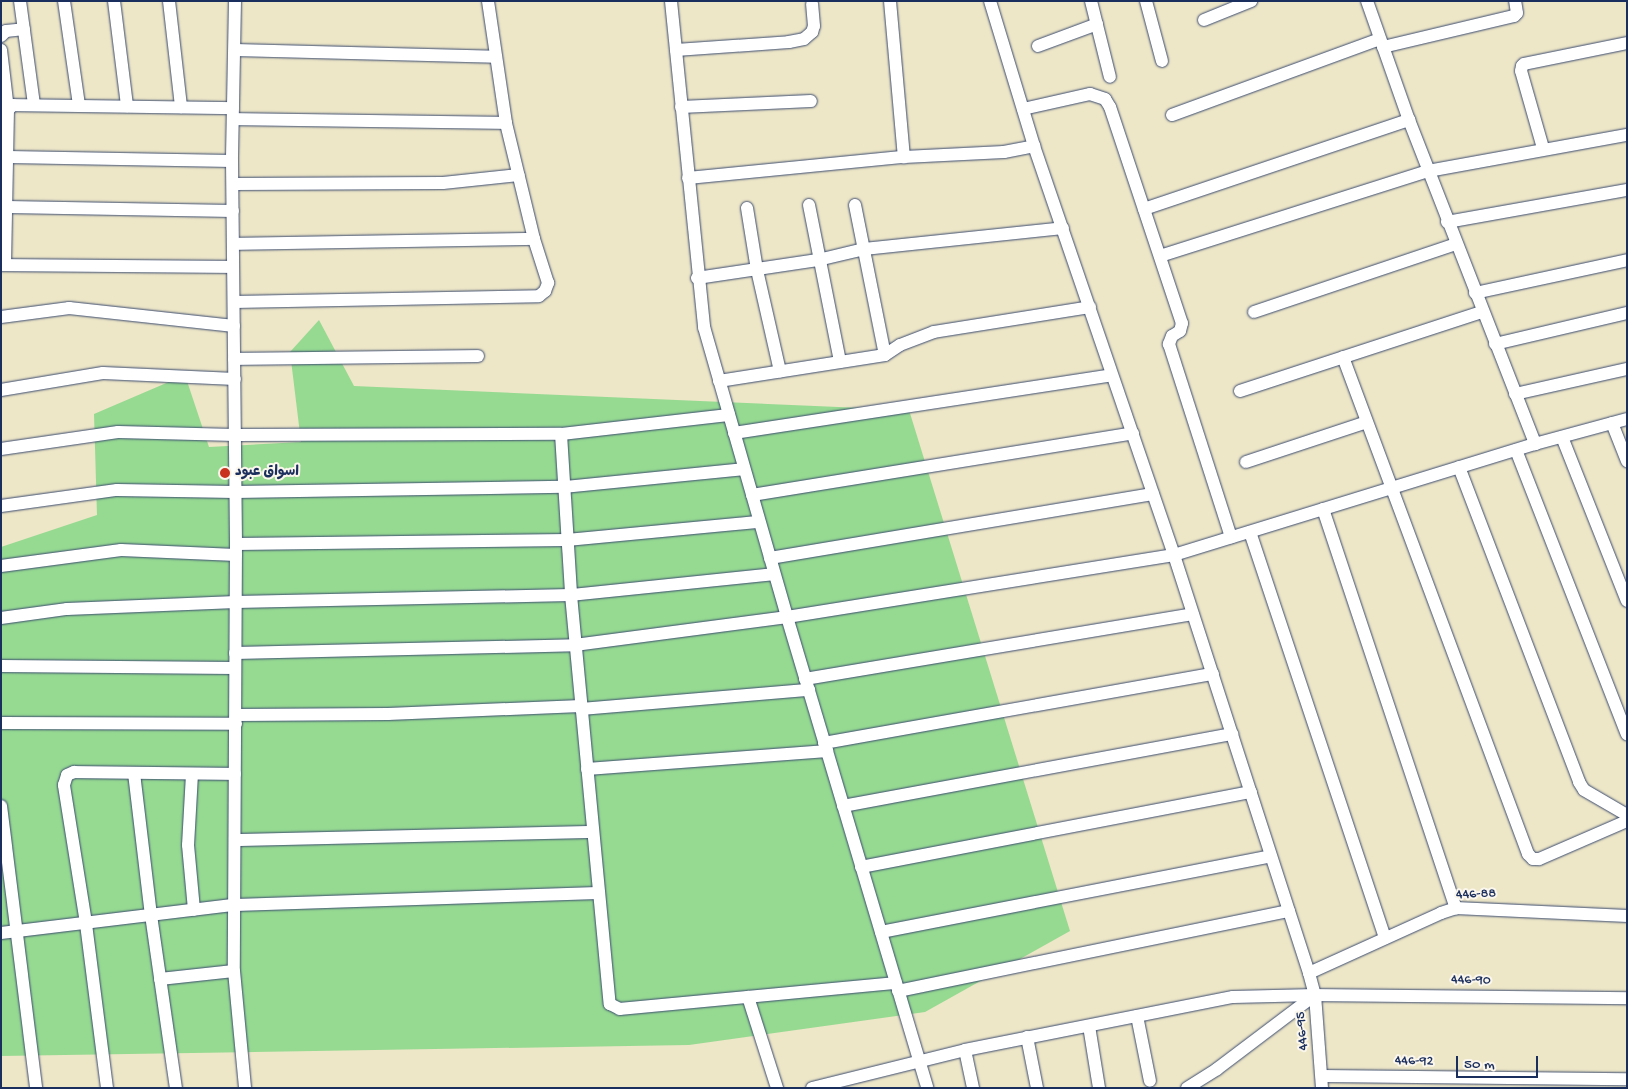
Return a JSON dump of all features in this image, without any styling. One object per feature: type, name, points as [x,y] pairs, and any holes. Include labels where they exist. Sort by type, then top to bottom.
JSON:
[{"type":"street","points":[[20,1],[34,104]]},
{"type":"street","points":[[64,1],[79,105]]},
{"type":"street","points":[[114,1],[128,106]]},
{"type":"street","points":[[169,1],[181,107]]},
{"type":"street","points":[[235,1],[232,161],[236,492],[234,971],[245,1088]]},
{"type":"street","points":[[234,302],[538,296],[545,292],[548,283],[534,239],[506,123],[488,1]]},
{"type":"street","points":[[671,1],[697,278],[704,327],[786,617],[927,1088]]},
{"type":"street","points":[[890,1],[904,157]]},
{"type":"street","name":"446-95","points":[[990,1],[1034,146],[1154,494],[1309,973],[1315,995],[1322,1082]]},
{"type":"street","points":[[1091,1],[1110,77]]},
{"type":"street","points":[[1146,1],[1162,61]]},
{"type":"street","points":[[1204,20],[1252,1]]},
{"type":"street","points":[[1367,1],[1447,222],[1535,444]]},
{"type":"street","points":[[1172,115],[1381,43],[1514,16],[1517,13],[1515,1]]},
{"type":"street","points":[[676,50],[789,42],[804,39],[812,32],[814,26],[812,4]]},
{"type":"street","points":[[1038,46],[1097,24]]},
{"type":"street","points":[[1,36],[6,32],[24,29]]},
{"type":"street","points":[[1544,148],[1521,71],[1522,66],[1524,64],[1627,43]]},
{"type":"street","points":[[1,50],[8,110],[7,207],[3,265],[234,268]]},
{"type":"street","points":[[235,50],[495,57]]},
{"type":"street","points":[[1022,109],[1090,94],[1105,99],[1110,107],[1182,323],[1180,331],[1172,336],[1169,344],[1231,538]]},
{"type":"street","points":[[681,107],[811,101]]},
{"type":"street","points":[[8,110],[18,104],[181,107],[233,113],[506,123]]},
{"type":"street","points":[[1144,209],[1409,120]]},
{"type":"street","points":[[1160,256],[1428,170],[1544,148],[1627,135]]},
{"type":"street","points":[[688,178],[904,157],[1004,152],[1034,146]]},
{"type":"street","points":[[8,157],[232,161]]},
{"type":"street","points":[[233,184],[443,183],[519,175]]},
{"type":"street","points":[[1447,222],[1627,190]]},
{"type":"street","points":[[809,205],[818,260],[840,362]]},
{"type":"street","points":[[855,205],[885,355]]},
{"type":"street","points":[[7,207],[233,211]]},
{"type":"street","points":[[747,208],[757,270],[780,371]]},
{"type":"street","points":[[697,278],[818,260],[864,249],[1063,228]]},
{"type":"street","points":[[233,244],[534,239]]},
{"type":"street","points":[[1254,312],[1456,244]]},
{"type":"street","points":[[1475,294],[1627,260]]},
{"type":"street","points":[[719,381],[885,355],[900,345],[934,332],[1090,307]]},
{"type":"street","points":[[1,317],[69,308],[234,326]]},
{"type":"street","points":[[1240,391],[1482,312]]},
{"type":"street","points":[[1495,344],[1627,313]]},
{"type":"street","points":[[234,358],[478,356]]},
{"type":"street","points":[[1343,357],[1528,854],[1532,859],[1539,859],[1627,821]]},
{"type":"street","points":[[1515,394],[1627,369]]},
{"type":"street","points":[[1,390],[103,373],[234,378]]},
{"type":"street","points":[[734,433],[1112,375]]},
{"type":"street","points":[[1,449],[118,432],[235,435],[561,434],[729,415]]},
{"type":"street","points":[[236,653],[575,645],[786,617],[1174,555],[1535,444],[1627,419]]},
{"type":"street","points":[[1246,462],[1367,422]]},
{"type":"street","points":[[1612,423],[1627,461]]},
{"type":"street","points":[[752,495],[1132,433]]},
{"type":"street","points":[[561,434],[575,645],[608,997],[610,1004],[614,1008],[897,987],[1289,911]]},
{"type":"street","points":[[1562,436],[1627,601]]},
{"type":"street","points":[[1516,450],[1627,734]]},
{"type":"street","points":[[1459,467],[1579,782],[1584,790],[1627,815]]},
{"type":"street","points":[[1,506],[117,490],[236,492],[564,487],[744,469]]},
{"type":"street","points":[[770,558],[1154,494]]},
{"type":"street","points":[[1323,509],[1456,908]]},
{"type":"street","points":[[1,566],[115,551],[567,540],[759,522]]},
{"type":"street","points":[[1250,532],[1385,938]]},
{"type":"street","points":[[1,618],[67,609],[236,602],[571,595],[774,574]]},
{"type":"street","points":[[1,722],[236,720],[581,707],[807,685],[1193,614]]},
{"type":"street","points":[[1,666],[235,668]]},
{"type":"street","points":[[587,769],[826,747],[1212,674]]},
{"type":"street","points":[[843,806],[1232,734]]},
{"type":"street","points":[[107,1088],[86,923],[64,785],[67,775],[74,772],[235,774]]},
{"type":"street","points":[[134,773],[151,915],[176,1088]]},
{"type":"street","points":[[192,774],[188,845],[194,910]]},
{"type":"street","points":[[861,867],[1251,792]]},
{"type":"street","points":[[1,806],[36,1088]]},
{"type":"street","points":[[235,840],[593,832]]},
{"type":"street","points":[[880,932],[1272,856]]},
{"type":"street","points":[[1,933],[234,905],[599,893]]},
{"type":"street","name":"446-88","points":[[1309,973],[1456,908],[1471,907],[1627,916]]},
{"type":"street","points":[[160,978],[234,971]]},
{"type":"street","points":[[1187,1088],[1217,1069],[1315,995]]},
{"type":"street","name":"446-90","points":[[812,1088],[965,1050],[1233,997],[1315,995],[1627,998]]},
{"type":"street","points":[[748,997],[777,1088]]},
{"type":"street","points":[[1137,1016],[1150,1081]]},
{"type":"street","points":[[1089,1026],[1099,1088]]},
{"type":"street","points":[[1027,1037],[1037,1088]]},
{"type":"street","points":[[965,1050],[973,1088]]},
{"type":"street","name":"446-92","points":[[1322,1082],[1627,1079]]},
{"type":"green space","points":[[319,320],[354,386],[909,410],[1070,931],[925,1012],[689,1045],[1,1056],[1,547],[97,515],[94,414],[185,375],[209,447],[301,442],[290,352]]},
{"type":"place","name":"اسواق عبود","points":[[225,473]]}]
